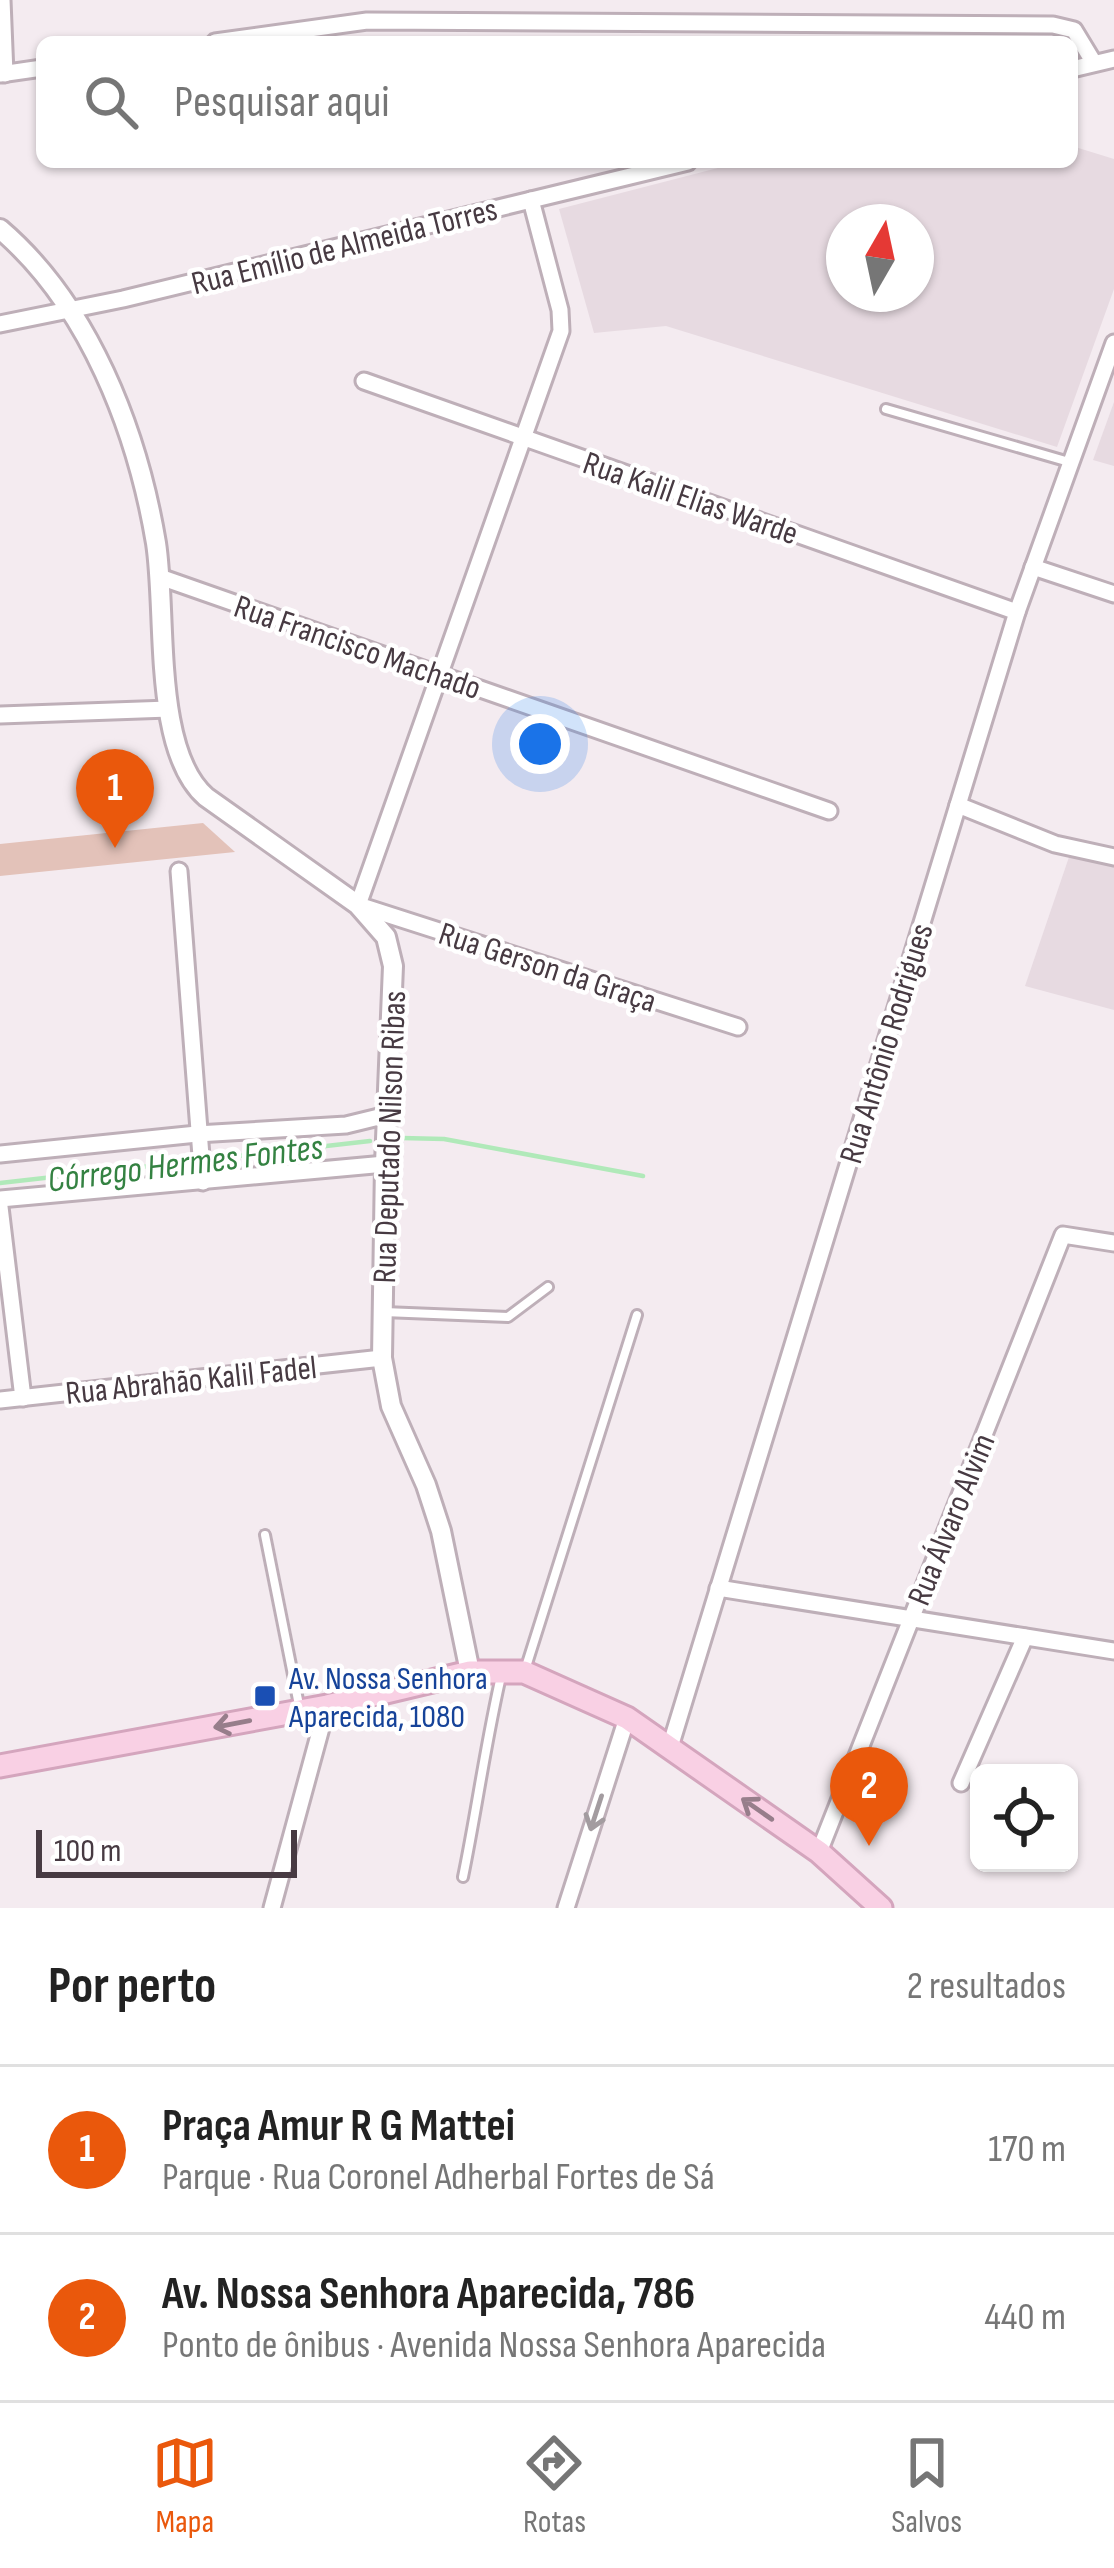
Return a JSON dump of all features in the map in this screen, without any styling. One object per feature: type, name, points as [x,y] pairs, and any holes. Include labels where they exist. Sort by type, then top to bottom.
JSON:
[{"type":"main road","points":[[0,1766],[327,1706],[470,1672],[513,1671],[627,1718],[819,1852],[881,1908]]},
{"type":"street","points":[[2,0],[3,74],[36,69]]},
{"type":"street","points":[[254,36],[396,20],[1053,25],[1074,29],[1094,63]]},
{"type":"street","points":[[1078,67],[1114,58]]},
{"type":"street","name":"Rua Emílio de Almeida Torres","points":[[0,324],[123,299],[663,168]]},
{"type":"street","points":[[358,905],[562,321],[531,200]]},
{"type":"street","name":"Rua Deputado Nilson Ribas","points":[[0,229],[35,262],[69,308],[136,458],[160,577],[175,747],[191,784],[358,905],[386,938],[393,965],[382,1358],[391,1406],[441,1531],[470,1672]]},
{"type":"street","name":"Rua Antônio Rodrigues","points":[[670,1747],[1017,612],[1114,343]]},
{"type":"street","name":"Rua Kalil Elias Warde","points":[[364,381],[1017,612]]},
{"type":"street","points":[[1033,567],[1114,594]]},
{"type":"street","name":"Rua Francisco Machado","points":[[160,577],[829,811]]},
{"type":"street","points":[[0,715],[170,709]]},
{"type":"street","points":[[958,805],[1055,844],[1114,857]]},
{"type":"street","points":[[179,871],[203,1182]]},
{"type":"street","name":"Rua Gerson da Graça","points":[[358,905],[738,1027]]},
{"type":"street","points":[[0,1154],[346,1124],[387,1115]]},
{"type":"street","points":[[22,1398],[0,1203],[385,1164]]},
{"type":"street","name":"Rua Álvaro Alvim","points":[[819,1852],[1063,1235],[1114,1243]]},
{"type":"street","name":"Rua Abrahão Kalil Fadel","points":[[0,1400],[382,1358]]},
{"type":"street","points":[[718,1588],[1114,1651]]},
{"type":"street","points":[[961,1783],[1025,1637]]},
{"type":"street","points":[[272,1908],[327,1706]]},
{"type":"street","points":[[566,1908],[627,1718]]},
{"type":"lane","points":[[886,410],[1071,463]]},
{"type":"lane","points":[[382,1312],[508,1317],[548,1287]]},
{"type":"lane","points":[[464,1877],[488,1729],[513,1671],[637,1315]]},
{"type":"lane","points":[[265,1535],[300,1711]]},
{"type":"shaded area","points":[[1078,148],[1114,159],[1114,289],[1057,447],[666,326],[594,333],[559,209],[718,168],[1078,168]]},
{"type":"shaded area","points":[[1114,402],[1114,466],[1093,460]]},
{"type":"shaded area","points":[[203,823],[235,852],[0,876],[0,844]]},
{"type":"shaded area","points":[[1069,857],[1114,865],[1114,1010],[1025,986]]},
{"type":"waterway","points":[[402,1138],[444,1139],[643,1176]]},
{"type":"waterway","name":"Córrego Hermes Fontes","points":[[0,1183],[370,1141]]},
{"type":"place","name":"Praça Amur R G Mattei","points":[[115,848]]},
{"type":"place","name":"Av. Nossa Senhora Aparecida, 1080","points":[[265,1696]]},
{"type":"place","name":"Av. Nossa Senhora Aparecida, 786","points":[[869,1846]]}]
